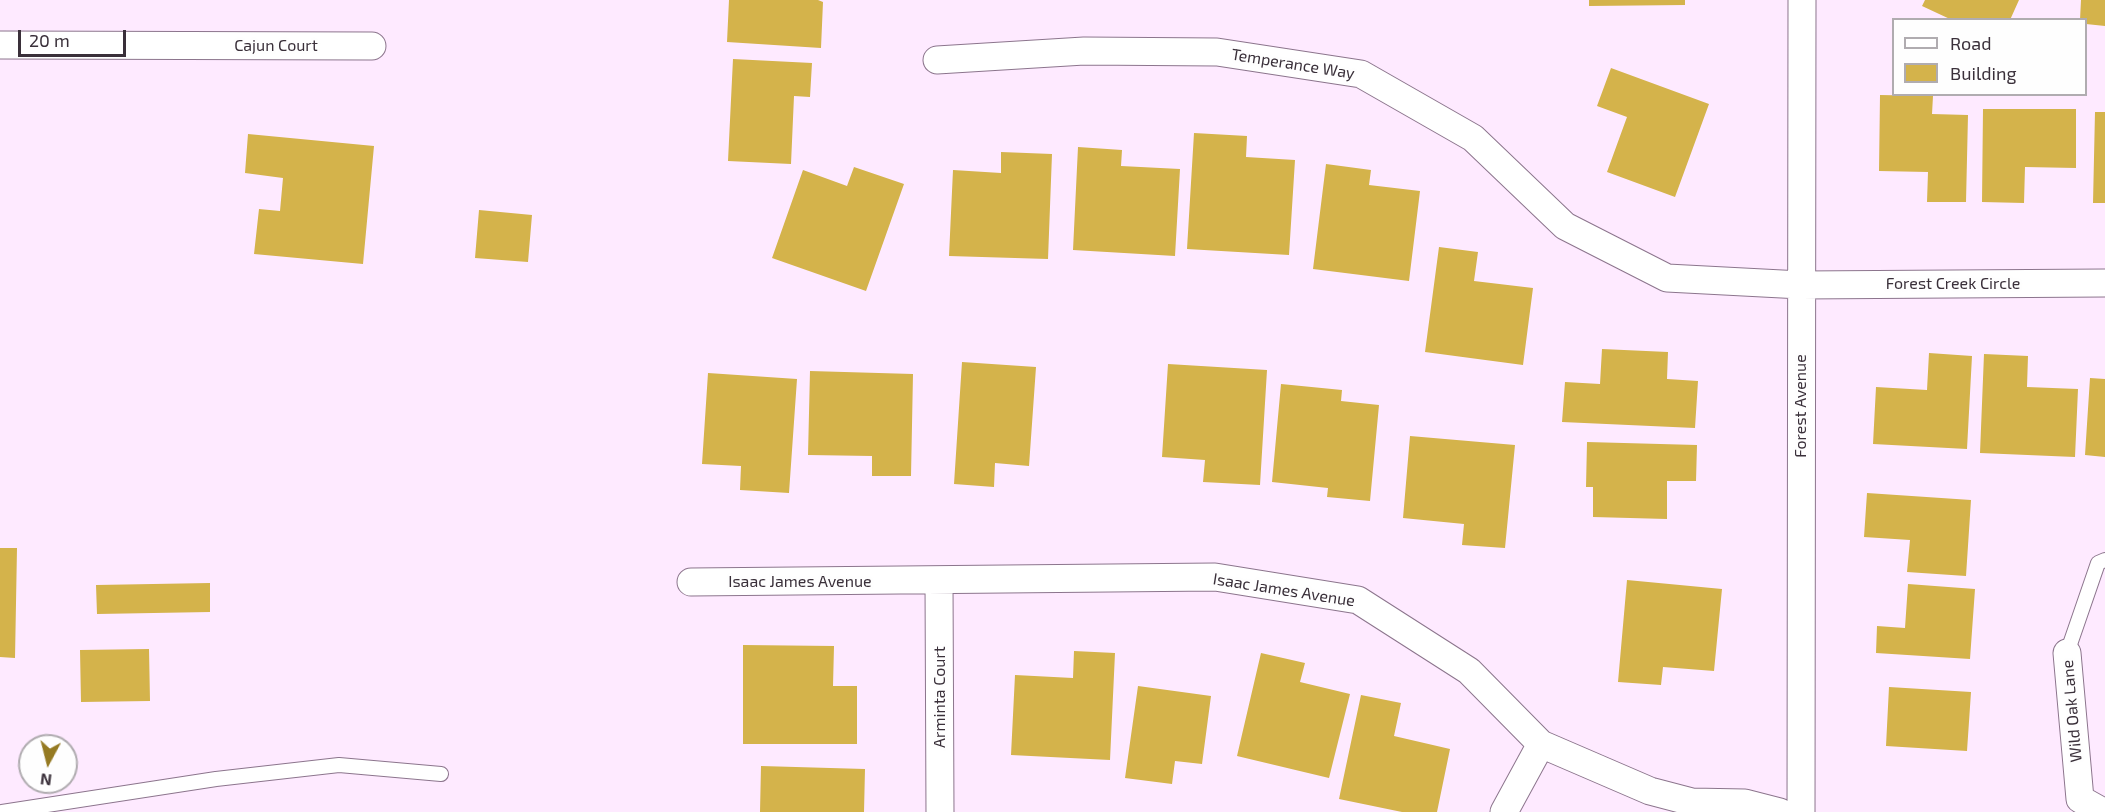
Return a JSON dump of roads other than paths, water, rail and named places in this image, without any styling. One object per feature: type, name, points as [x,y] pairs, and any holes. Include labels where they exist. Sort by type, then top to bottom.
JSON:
[{"type":"street","name":"Forest Avenue","points":[[1801,812],[1802,0]]},
{"type":"street","name":"Cajun Court","points":[[0,45],[372,46]]},
{"type":"street","name":"Temperance Way","points":[[937,60],[1084,51],[1217,52],[1361,74],[1473,138],[1565,226],[1667,278],[1800,285]]},
{"type":"street","name":"Forest Creek Circle","points":[[1800,285],[2105,283]]},
{"type":"street","name":"Isaac James Avenue","points":[[691,582],[1215,577],[1358,600],[1469,670],[1541,744],[1650,791],[1692,802],[1745,803],[1779,812]]},
{"type":"street","name":"Arminta Court","points":[[939,581],[940,812]]},
{"type":"street","name":"Wild Oak Lane","points":[[2067,653],[2081,808]]},
{"type":"street","points":[[1504,812],[1541,744]]},
{"type":"lane","name":"Wild Oak Lane","points":[[2067,653],[2098,563],[2105,560]]},
{"type":"lane","points":[[2,812],[216,779],[339,765],[441,774]]}]
